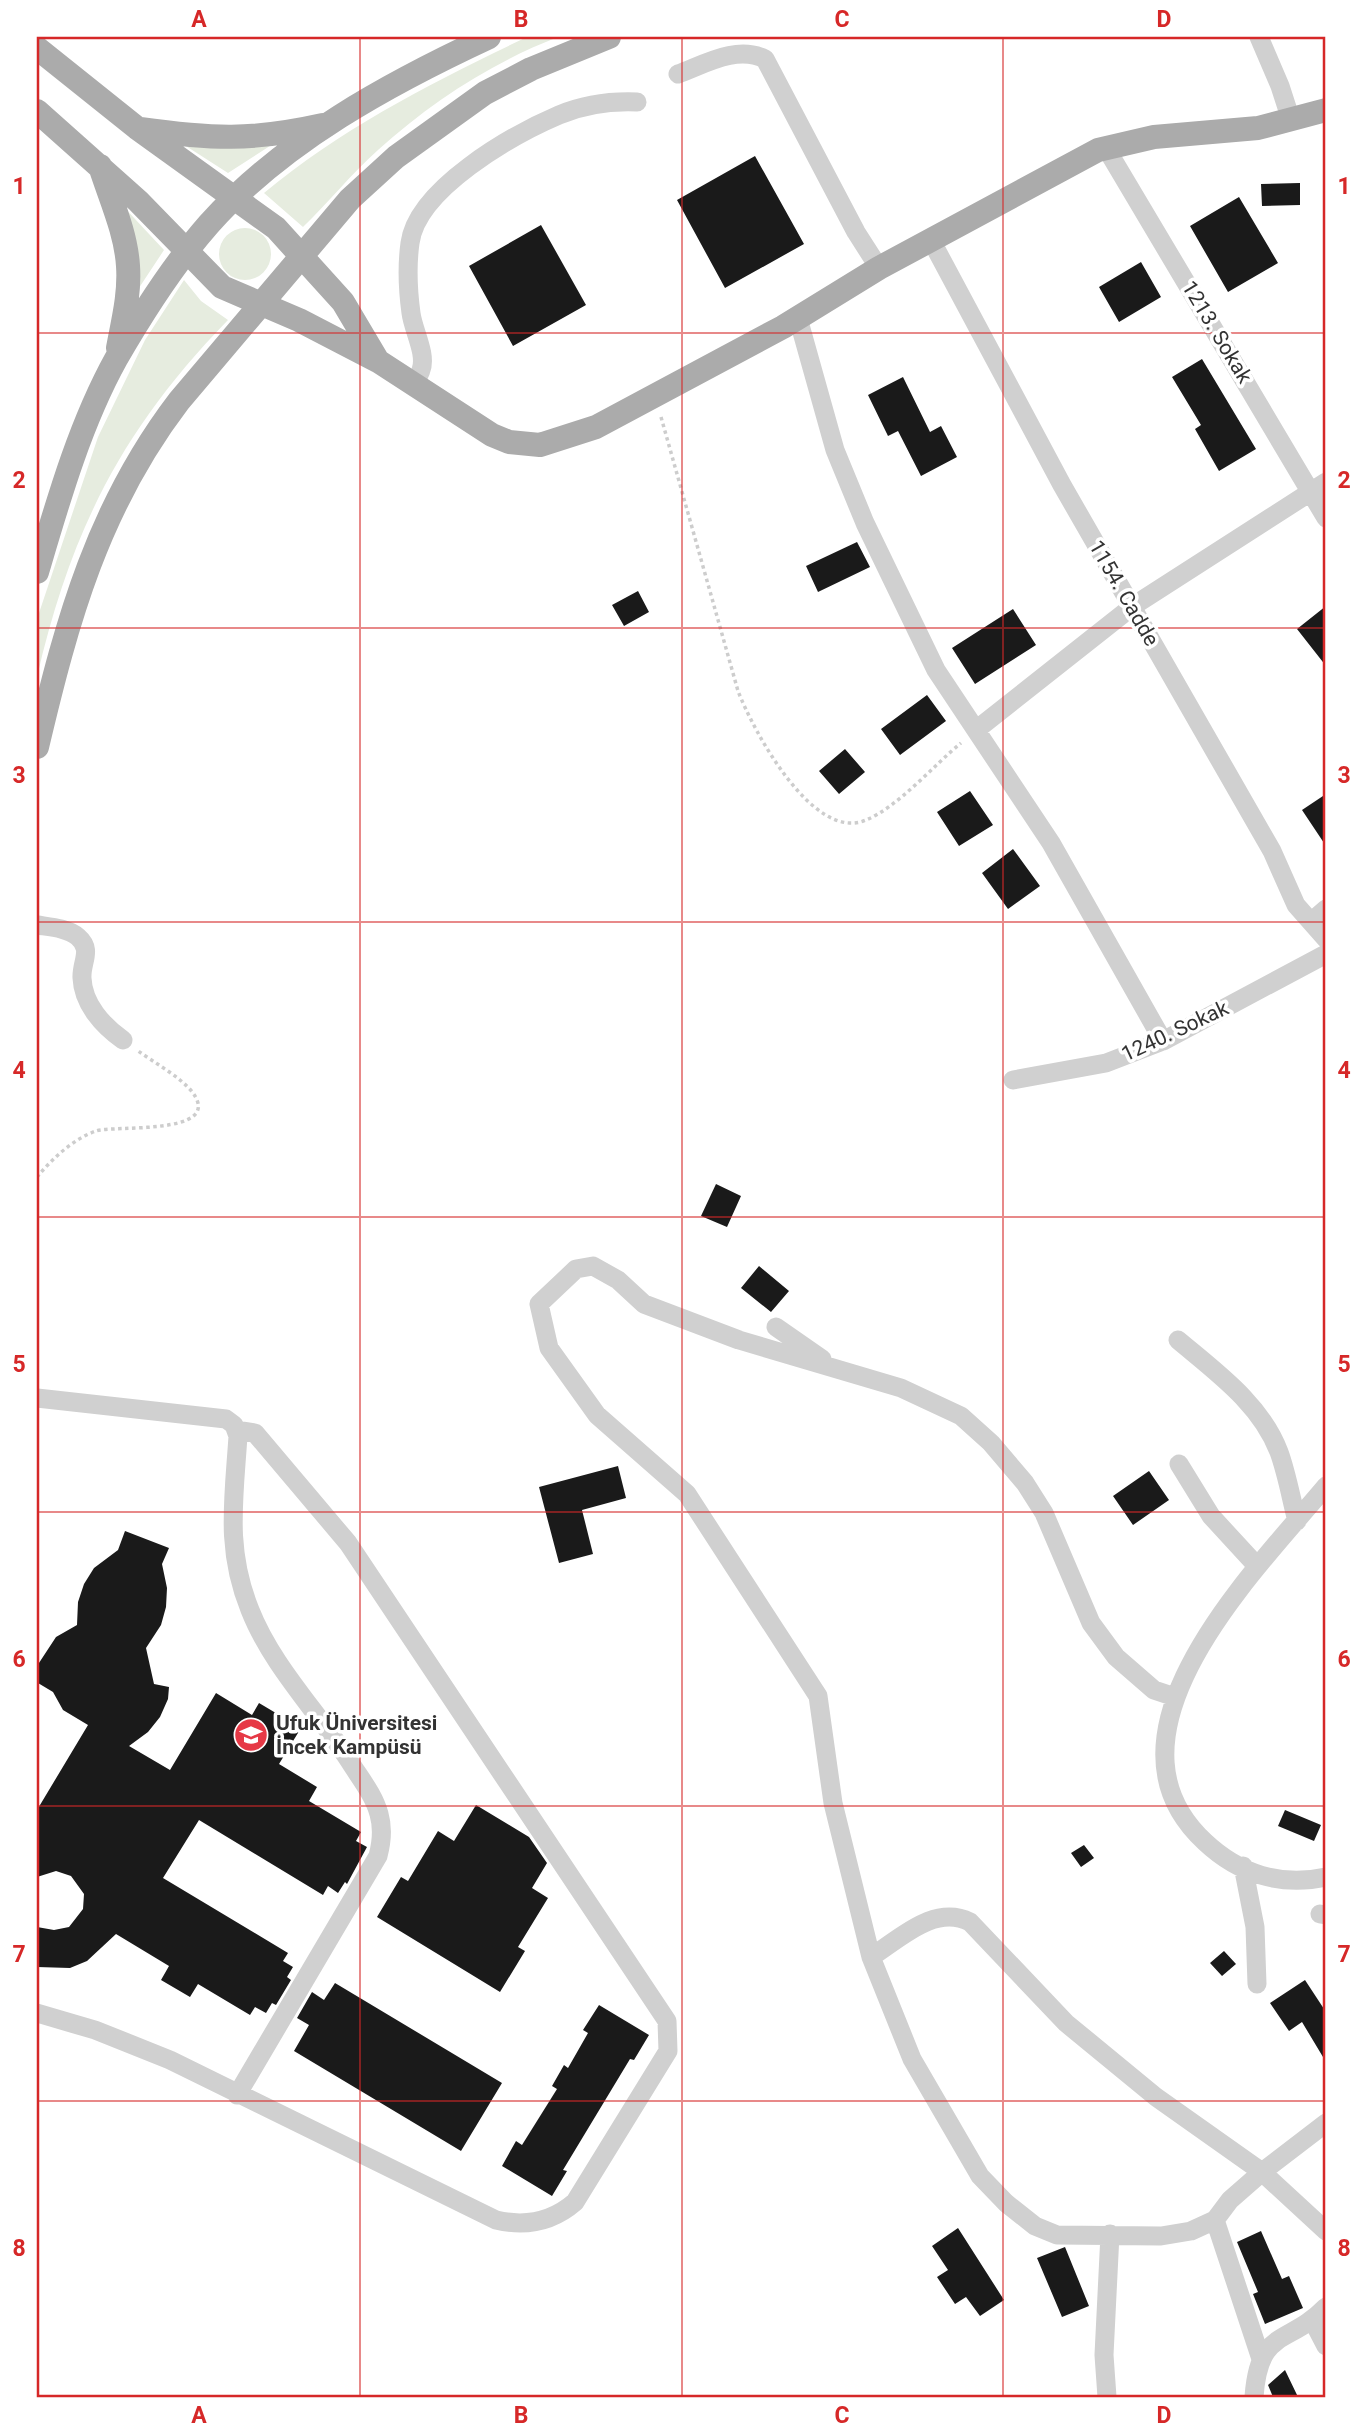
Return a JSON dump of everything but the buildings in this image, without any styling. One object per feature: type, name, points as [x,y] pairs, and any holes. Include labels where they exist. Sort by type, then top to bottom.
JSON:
[{"type":"main road","points":[[37,572],[90,417],[116,360],[187,251],[233,200],[330,123],[489,37]]},
{"type":"main road","points":[[37,747],[63,640],[83,577],[123,484],[154,434],[179,401],[351,199],[424,135],[485,93],[543,64],[609,37]]},
{"type":"main road","points":[[37,48],[136,128],[233,200],[276,228],[343,302],[379,361]]},
{"type":"main road","points":[[37,110],[100,165],[222,287],[263,304],[379,361],[492,435],[540,445],[575,436],[655,397],[798,318],[878,268],[1106,148],[1154,137],[1258,128],[1326,110]]},
{"type":"main road","points":[[136,128],[235,139],[284,133],[330,123]]},
{"type":"main road","points":[[100,165],[126,247],[128,266],[127,298],[116,360]]},
{"type":"street","points":[[1259,37],[1291,120]]},
{"type":"street","points":[[678,74],[734,53],[755,54],[765,59],[856,232],[878,268]]},
{"type":"street","points":[[413,384],[422,370],[422,359],[410,309],[410,246],[412,232],[423,208],[459,176],[528,131],[561,114],[615,101],[637,102]]},
{"type":"street","name":"1213. Sokak","points":[[1106,148],[1319,487],[1326,518]]},
{"type":"street","name":"1154. Cadde","points":[[931,240],[1062,485],[1272,851],[1296,905],[1326,939]]},
{"type":"street","points":[[798,318],[835,450],[864,523],[936,670],[1009,777],[1089,906],[1163,1041]]},
{"type":"street","points":[[976,730],[1133,607],[1319,487]]},
{"type":"street","points":[[1311,922],[1326,909]]},
{"type":"street","points":[[37,925],[69,932],[81,940],[87,952],[82,976],[89,1003],[104,1025],[123,1040]]},
{"type":"street","name":"1240. Sokak","points":[[1013,1080],[1106,1063],[1163,1041],[1326,954]]},
{"type":"street","points":[[1175,1698],[1154,1690],[1115,1657],[1091,1623],[1044,1513],[1026,1483],[991,1443],[961,1416],[901,1388],[739,1340],[643,1304],[618,1280],[593,1266],[576,1269],[539,1304],[549,1348],[597,1415],[687,1494],[818,1696],[833,1803],[871,1957],[912,2059],[980,2176],[1006,2203],[1035,2226],[1057,2235],[1176,2234],[1214,2220],[1230,2200],[1262,2172],[1326,2123]]},
{"type":"street","points":[[776,1327],[841,1370]]},
{"type":"street","points":[[1178,1340],[1229,1383],[1262,1419],[1279,1451],[1297,1521]]},
{"type":"street","points":[[37,1398],[226,1419],[237,1430],[255,1433],[348,1543],[667,2021],[670,2035],[668,2051],[575,2202],[552,2217],[525,2224],[496,2220],[133,2044],[37,2013]]},
{"type":"street","points":[[237,1430],[230,1522],[242,1591],[272,1654],[336,1741],[373,1798],[382,1835],[378,1856],[237,2095]]},
{"type":"street","points":[[1179,1464],[1211,1516],[1257,1566]]},
{"type":"street","points":[[1326,1486],[1257,1566],[1199,1648],[1175,1698],[1165,1744],[1167,1773],[1175,1802],[1185,1824],[1212,1849],[1273,1880],[1302,1882],[1326,1877]]},
{"type":"street","points":[[1242,1866],[1255,1927],[1257,1984]]},
{"type":"street","points":[[871,1957],[937,1917],[954,1916],[970,1922],[1066,2023],[1156,2097],[1262,2172],[1326,2231]]},
{"type":"street","points":[[1214,2220],[1261,2359],[1254,2397]]},
{"type":"street","points":[[1107,2397],[1104,2355],[1110,2234]]},
{"type":"street","points":[[1261,2359],[1281,2335],[1320,2314],[1326,2346]]},
{"type":"path","points":[[655,397],[738,691],[753,729],[790,781],[820,814],[843,824],[866,821],[894,801],[976,730]]},
{"type":"path","points":[[37,1177],[80,1138],[98,1130],[183,1124],[194,1115],[196,1102],[191,1091],[123,1040]]},
{"type":"shaded area","points":[[527,37],[558,37],[509,59],[463,85],[419,116],[368,159],[303,227],[264,193],[294,169],[358,126],[424,88]]},
{"type":"shaded area","points":[[175,139],[276,142],[228,173]]},
{"type":"shaded area","points":[[121,204],[164,250],[133,297]]},
{"type":"shaded area","points":[[245,228],[255,230],[263,236],[269,244],[269,264],[263,272],[255,278],[245,280],[235,278],[227,272],[221,264],[219,254],[221,244],[227,236],[235,230]]},
{"type":"shaded area","points":[[184,280],[201,301],[228,320],[158,401],[106,484],[84,528],[66,575],[37,677],[38,616],[98,437],[145,340]]},
{"type":"place","name":"Ufuk Üniversitesi İncek Kampüsü","points":[[251,1735]]}]
